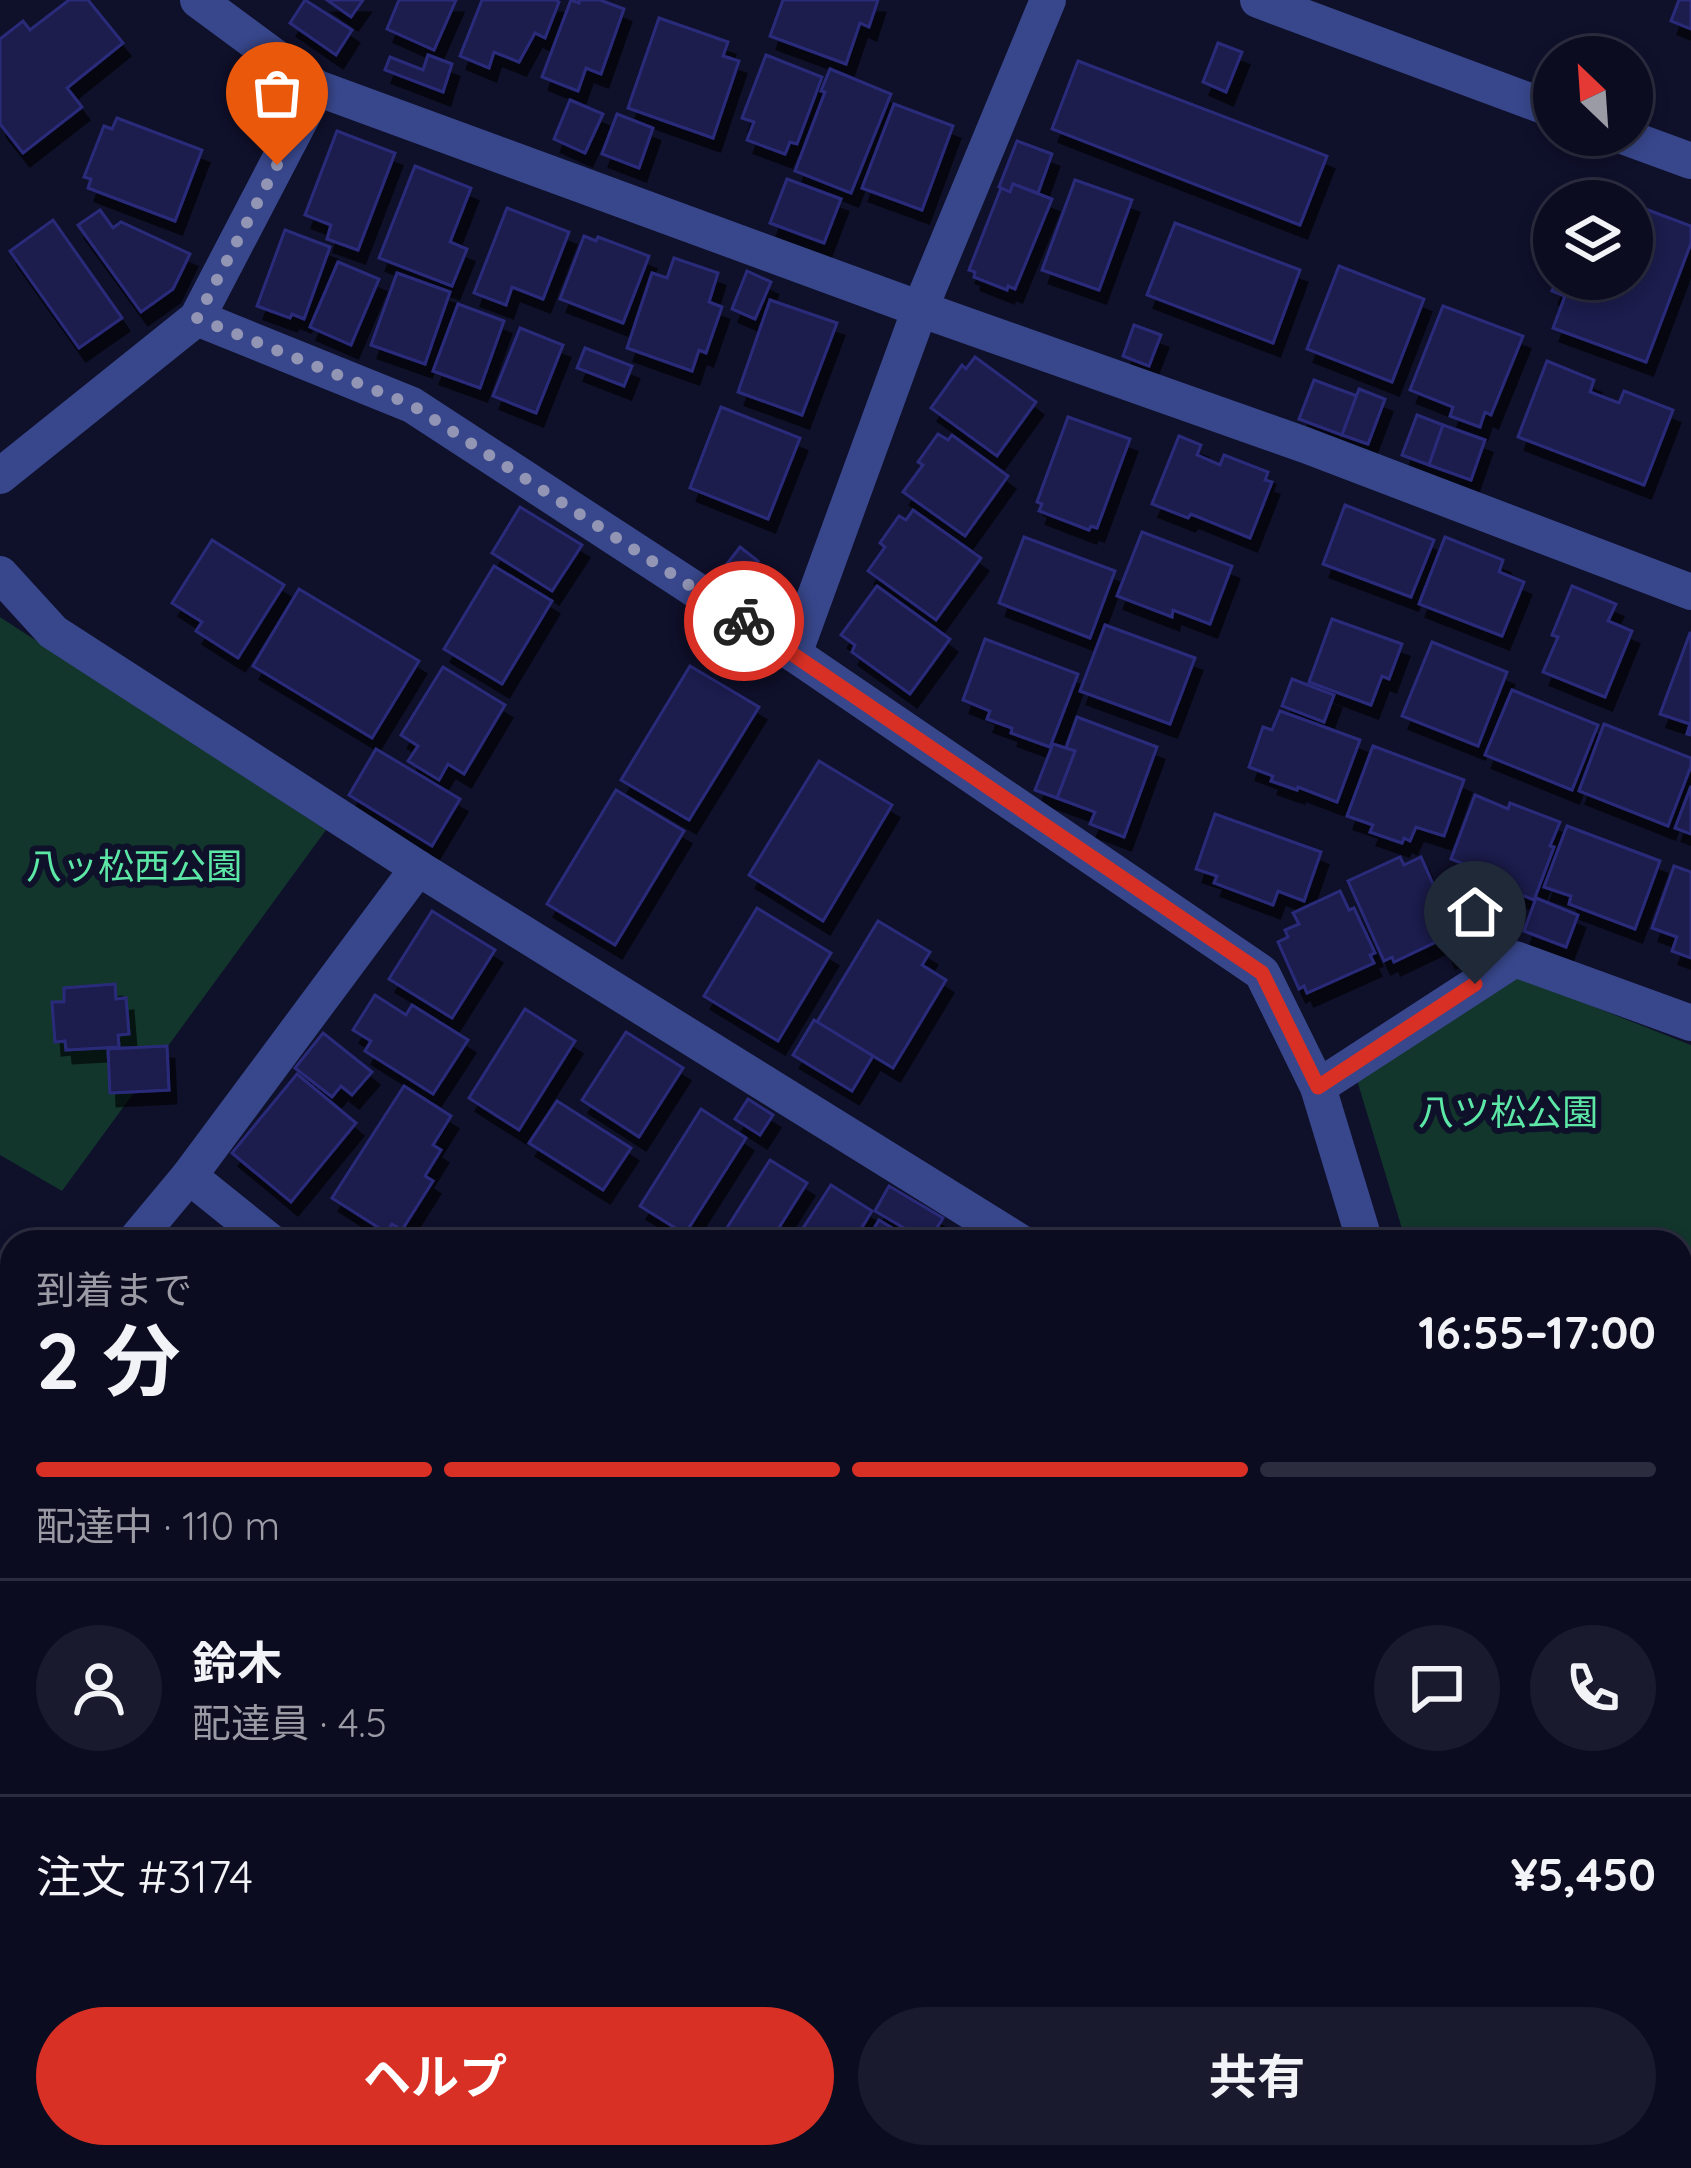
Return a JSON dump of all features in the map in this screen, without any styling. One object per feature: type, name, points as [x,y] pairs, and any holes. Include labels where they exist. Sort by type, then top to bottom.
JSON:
[{"type":"street","points":[[198,0],[317,88],[1305,446],[1691,592]]},
{"type":"street","points":[[794,654],[920,309],[1048,0]]},
{"type":"street","points":[[1258,0],[1533,102]]},
{"type":"street","points":[[0,476],[197,318],[317,88]]},
{"type":"street","points":[[1653,147],[1691,161]]},
{"type":"street","points":[[197,318],[412,405],[794,654],[1262,973],[1318,1087],[1361,1230]]},
{"type":"street","points":[[0,574],[53,632],[418,868],[1002,1230]]},
{"type":"street","points":[[144,1230],[189,1177],[418,868]]},
{"type":"street","points":[[1318,1087],[1515,958],[1691,1024]]},
{"type":"street","points":[[189,1177],[256,1230]]},
{"type":"green space","name":"八ッ松西公園","points":[[0,617],[326,830],[62,1191],[0,1155]]},
{"type":"green space","name":"八ツ松公園","points":[[1488,965],[1691,1045],[1691,1230],[1402,1230],[1353,1067]]},
{"type":"building","points":[[69,0],[88,0],[123,43],[67,88],[82,107],[23,153],[0,124],[0,39],[23,21],[30,30]]},
{"type":"building","points":[[305,0],[352,30],[336,55],[290,23]]},
{"type":"building","points":[[327,0],[363,0],[351,17]]},
{"type":"building","points":[[399,0],[456,0],[434,50],[387,29]]},
{"type":"building","points":[[482,0],[559,2],[545,38],[535,33],[519,62],[494,52],[489,68],[460,56]]},
{"type":"building","points":[[571,0],[600,0],[624,9],[601,74],[586,68],[578,91],[542,77]]},
{"type":"building","points":[[783,0],[878,0],[869,27],[860,23],[846,64],[770,36]]},
{"type":"building","points":[[1679,0],[1691,0],[1691,29],[1671,21]]},
{"type":"building","points":[[659,18],[728,42],[723,56],[739,61],[713,138],[628,108]]},
{"type":"building","points":[[1218,43],[1242,52],[1226,92],[1203,82]]},
{"type":"building","points":[[428,55],[452,64],[443,92],[385,70],[390,57],[423,70]]},
{"type":"building","points":[[766,55],[822,77],[797,144],[790,142],[785,154],[747,140],[754,122],[742,118]]},
{"type":"building","points":[[1078,61],[1327,156],[1300,225],[1052,129]]},
{"type":"building","points":[[830,69],[891,94],[851,193],[795,171]]},
{"type":"building","points":[[570,100],[603,114],[585,153],[554,139]]},
{"type":"building","points":[[894,104],[953,126],[922,210],[862,188]]},
{"type":"building","points":[[617,114],[653,128],[639,168],[602,154]]},
{"type":"building","points":[[117,118],[202,150],[175,221],[88,188],[91,179],[84,177],[104,126],[112,129]]},
{"type":"building","points":[[337,131],[395,153],[358,250],[327,239],[331,225],[305,215]]},
{"type":"building","points":[[1017,141],[1052,154],[1038,193],[1013,184],[1010,192],[999,187]]},
{"type":"building","points":[[415,166],[471,188],[450,242],[467,249],[452,286],[379,258]]},
{"type":"building","points":[[787,179],[841,199],[824,243],[770,223]]},
{"type":"building","points":[[1075,180],[1132,200],[1099,290],[1042,270]]},
{"type":"building","points":[[1013,184],[1052,199],[1015,289],[1008,286],[1007,290],[974,277],[975,272],[969,270],[1001,188],[1010,192]]},
{"type":"building","points":[[507,208],[569,232],[543,299],[512,287],[506,305],[474,293]]},
{"type":"building","points":[[100,210],[113,228],[121,222],[190,254],[173,289],[141,312],[78,225]]},
{"type":"building","points":[[1653,212],[1691,226],[1691,243],[1646,362],[1553,328],[1564,300],[1653,300]]},
{"type":"building","points":[[53,220],[122,318],[79,348],[10,251]]},
{"type":"building","points":[[1175,223],[1300,270],[1273,343],[1147,295]]},
{"type":"building","points":[[285,230],[330,247],[304,319],[257,306]]},
{"type":"building","points":[[584,236],[649,256],[623,323],[560,299]]},
{"type":"building","points":[[674,258],[718,273],[709,302],[722,307],[706,353],[699,350],[692,371],[627,348],[652,273],[667,278]]},
{"type":"building","points":[[338,262],[379,279],[351,345],[310,327]]},
{"type":"building","points":[[1339,266],[1424,299],[1392,382],[1307,349]]},
{"type":"building","points":[[747,271],[771,282],[755,319],[732,309]]},
{"type":"building","points":[[397,273],[450,292],[425,364],[371,345]]},
{"type":"building","points":[[770,300],[837,323],[802,415],[738,392]]},
{"type":"building","points":[[458,304],[504,321],[480,388],[433,371]]},
{"type":"building","points":[[1443,306],[1523,336],[1491,415],[1485,412],[1480,427],[1450,416],[1453,407],[1410,390]]},
{"type":"building","points":[[1134,325],[1161,335],[1149,366],[1123,356]]},
{"type":"building","points":[[520,328],[563,345],[536,413],[493,396]]},
{"type":"building","points":[[585,348],[632,366],[624,386],[577,368]]},
{"type":"building","points":[[975,357],[1036,402],[997,456],[931,408],[962,365],[966,369]]},
{"type":"building","points":[[1547,361],[1594,380],[1590,392],[1619,403],[1624,391],[1673,410],[1644,485],[1518,437]]},
{"type":"building","points":[[1314,380],[1357,396],[1342,435],[1299,419]]},
{"type":"building","points":[[1359,389],[1385,399],[1368,444],[1342,435]]},
{"type":"building","points":[[721,407],[800,438],[768,519],[690,488]]},
{"type":"building","points":[[1417,415],[1443,425],[1429,465],[1402,455]]},
{"type":"building","points":[[1068,417],[1130,439],[1097,528],[1089,530],[1039,511],[1042,504],[1037,502]]},
{"type":"building","points":[[1443,425],[1485,440],[1471,480],[1429,465]]},
{"type":"building","points":[[938,434],[948,440],[952,435],[1008,476],[965,536],[903,492]]},
{"type":"building","points":[[1179,436],[1201,445],[1197,455],[1220,465],[1224,455],[1268,472],[1265,480],[1272,482],[1250,538],[1152,504]]},
{"type":"building","points":[[1345,505],[1434,540],[1411,597],[1323,564]]},
{"type":"building","points":[[520,507],[582,545],[552,591],[492,553]]},
{"type":"building","points":[[913,510],[981,558],[936,620],[868,571],[899,516],[906,520]]},
{"type":"building","points":[[1142,532],[1232,566],[1210,624],[1173,610],[1172,617],[1117,596]]},
{"type":"building","points":[[1024,537],[1115,571],[1090,638],[999,603]]},
{"type":"building","points":[[1445,537],[1503,560],[1499,572],[1524,582],[1502,636],[1419,604]]},
{"type":"building","points":[[212,540],[284,585],[238,658],[196,631],[202,622],[172,603]]},
{"type":"building","points":[[740,547],[758,561],[742,582],[723,569]]},
{"type":"building","points":[[494,566],[552,601],[502,684],[444,649]]},
{"type":"building","points":[[877,586],[950,639],[910,694],[852,652],[855,645],[841,635]]},
{"type":"building","points":[[1572,586],[1616,604],[1608,621],[1632,631],[1605,697],[1543,672]]},
{"type":"building","points":[[299,589],[419,661],[372,738],[253,666]]},
{"type":"building","points":[[1332,619],[1402,644],[1389,679],[1382,676],[1371,705],[1309,682]]},
{"type":"building","points":[[1105,625],[1195,658],[1170,724],[1080,691]]},
{"type":"building","points":[[1690,633],[1691,735],[1687,734],[1690,724],[1660,714]]},
{"type":"building","points":[[985,639],[1078,674],[1050,747],[1011,733],[1012,728],[987,719],[990,711],[963,700]]},
{"type":"building","points":[[1432,642],[1507,672],[1478,746],[1402,716]]},
{"type":"building","points":[[690,666],[759,707],[689,820],[621,780]]},
{"type":"building","points":[[443,667],[505,705],[464,774],[448,764],[439,780],[408,761],[418,746],[401,735]]},
{"type":"building","points":[[1292,679],[1334,695],[1324,722],[1282,706]]},
{"type":"building","points":[[1512,690],[1598,725],[1572,790],[1485,755]]},
{"type":"building","points":[[1280,711],[1360,740],[1337,802],[1271,781],[1273,776],[1249,767],[1263,727],[1272,730]]},
{"type":"building","points":[[1077,717],[1157,747],[1124,837],[1090,824],[1095,812],[1057,798],[1075,751],[1066,748]]},
{"type":"building","points":[[1604,724],[1691,758],[1668,826],[1579,791]]},
{"type":"building","points":[[1053,744],[1075,751],[1057,798],[1035,790]]},
{"type":"building","points":[[1373,746],[1464,780],[1444,836],[1416,827],[1410,841],[1404,838],[1402,843],[1370,832],[1373,825],[1347,816]]},
{"type":"building","points":[[376,749],[460,799],[432,846],[349,795]]},
{"type":"building","points":[[819,761],[892,805],[823,921],[749,875]]},
{"type":"building","points":[[1691,786],[1691,834],[1675,828]]},
{"type":"building","points":[[616,790],[684,831],[615,945],[547,904]]},
{"type":"building","points":[[1475,795],[1560,822],[1534,900],[1451,859]]},
{"type":"building","points":[[1215,814],[1321,852],[1304,901],[1278,891],[1273,905],[1214,883],[1217,876],[1196,869]]},
{"type":"building","points":[[1567,826],[1660,861],[1635,929],[1569,904],[1571,896],[1544,887]]},
{"type":"building","points":[[1400,857],[1404,865],[1421,857],[1453,929],[1394,962],[1392,957],[1384,961],[1348,881]]},
{"type":"building","points":[[1674,866],[1691,872],[1691,958],[1672,951],[1677,937],[1652,928]]},
{"type":"building","points":[[1340,891],[1349,910],[1354,908],[1375,953],[1370,955],[1374,963],[1307,993],[1304,986],[1299,989],[1278,942],[1288,937],[1285,930],[1299,924],[1293,913]]},
{"type":"building","points":[[1461,898],[1480,941],[1449,955],[1440,935],[1453,929],[1443,906]]},
{"type":"building","points":[[1536,898],[1578,915],[1566,947],[1524,931]]},
{"type":"building","points":[[757,908],[831,953],[778,1041],[704,996]]},
{"type":"building","points":[[432,911],[495,950],[452,1018],[389,979]]},
{"type":"building","points":[[878,921],[930,952],[922,965],[946,980],[893,1068],[817,1022]]},
{"type":"building","points":[[115,984],[116,999],[126,998],[129,1034],[118,1035],[119,1047],[66,1050],[65,1041],[55,1042],[52,1002],[64,1002],[64,988]]},
{"type":"building","points":[[375,995],[406,1015],[412,1005],[468,1040],[433,1094],[365,1051],[371,1041],[353,1030]]},
{"type":"building","points":[[525,1009],[575,1041],[519,1130],[469,1098]]},
{"type":"building","points":[[814,1020],[873,1056],[852,1091],[793,1055]]},
{"type":"building","points":[[626,1032],[683,1068],[639,1137],[582,1100]]},
{"type":"building","points":[[323,1033],[372,1072],[352,1095],[341,1086],[332,1097],[295,1068]]},
{"type":"building","points":[[167,1046],[169,1090],[110,1093],[108,1049]]},
{"type":"building","points":[[297,1074],[356,1123],[291,1202],[232,1153]]},
{"type":"building","points":[[404,1086],[451,1116],[433,1145],[441,1150],[425,1176],[433,1181],[402,1230],[392,1224],[382,1230],[332,1198]]},
{"type":"building","points":[[748,1099],[773,1115],[760,1135],[735,1119]]},
{"type":"building","points":[[557,1101],[631,1148],[603,1190],[529,1143]]},
{"type":"building","points":[[701,1109],[746,1138],[688,1230],[679,1230],[640,1206]]},
{"type":"building","points":[[770,1160],[807,1183],[778,1230],[726,1230]]},
{"type":"building","points":[[831,1185],[872,1211],[860,1230],[802,1230]]},
{"type":"building","points":[[889,1186],[943,1218],[936,1230],[907,1230],[875,1211]]},
{"type":"building","points":[[879,1220],[895,1230],[873,1230]]},
{"type":"way so far","points":[[277,165],[197,318],[412,405],[744,621]]},
{"type":"route","points":[[744,621],[1262,973],[1318,1087],[1475,984]]}]
